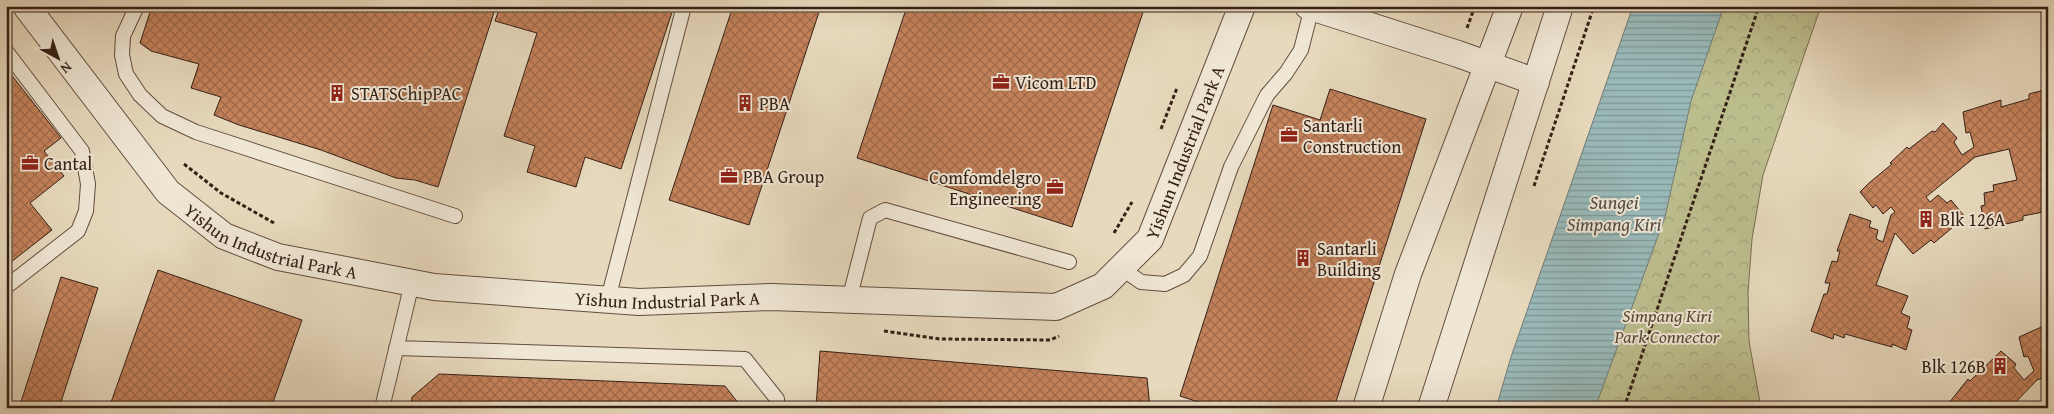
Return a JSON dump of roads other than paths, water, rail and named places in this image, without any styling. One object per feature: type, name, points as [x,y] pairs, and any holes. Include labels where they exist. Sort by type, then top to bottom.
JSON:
[{"type":"street","name":"Yishun Industrial Park A","points":[[26,6],[168,192],[224,236],[278,257],[434,287],[639,302],[771,296],[1056,307],[1104,286],[1150,239],[1242,6]]},
{"type":"street","points":[[1366,408],[1408,274],[1510,6]]},
{"type":"street","points":[[1431,408],[1560,6]]},
{"type":"street","points":[[1310,7],[1458,54],[1536,82]]},
{"type":"lane","points":[[137,6],[123,36],[122,56],[126,74],[140,95],[162,116],[196,132],[455,216]]},
{"type":"lane","points":[[608,299],[684,6]]},
{"type":"lane","points":[[1121,268],[1141,282],[1165,284],[1184,275],[1200,256],[1231,167],[1267,95],[1286,73],[1301,50],[1310,7]]},
{"type":"lane","points":[[6,51],[82,151],[88,184],[86,211],[78,231],[6,287]]},
{"type":"lane","points":[[849,300],[870,218],[885,210],[1070,262]]},
{"type":"lane","points":[[382,408],[412,283]]},
{"type":"lane","points":[[396,348],[745,359],[777,399],[776,408]]},
{"type":"water","name":"Sungei Simpang Kiri","points":[[1633,6],[1724,6],[1691,101],[1665,217],[1595,408],[1496,408],[1511,357]]},
{"type":"place","name":"Vicom LTD","points":[[1001,82]]},
{"type":"place","name":"STATSChipPAC","points":[[337,93]]},
{"type":"place","name":"PBA","points":[[745,103]]},
{"type":"place","name":"Santarli Construction","points":[[1289,135]]},
{"type":"place","name":"Cantal","points":[[30,163]]},
{"type":"place","name":"PBA Group","points":[[729,176]]},
{"type":"place","name":"Comfomdelgro Engineering","points":[[1055,187]]},
{"type":"place","name":"Blk 126A","points":[[1926,219]]},
{"type":"place","name":"Santarli Building","points":[[1303,258]]},
{"type":"place","name":"Blk 126B","points":[[2000,366]]},
{"type":"park label","name":"Simpang Kiri Park Connector","points":[[1667,325]]}]
